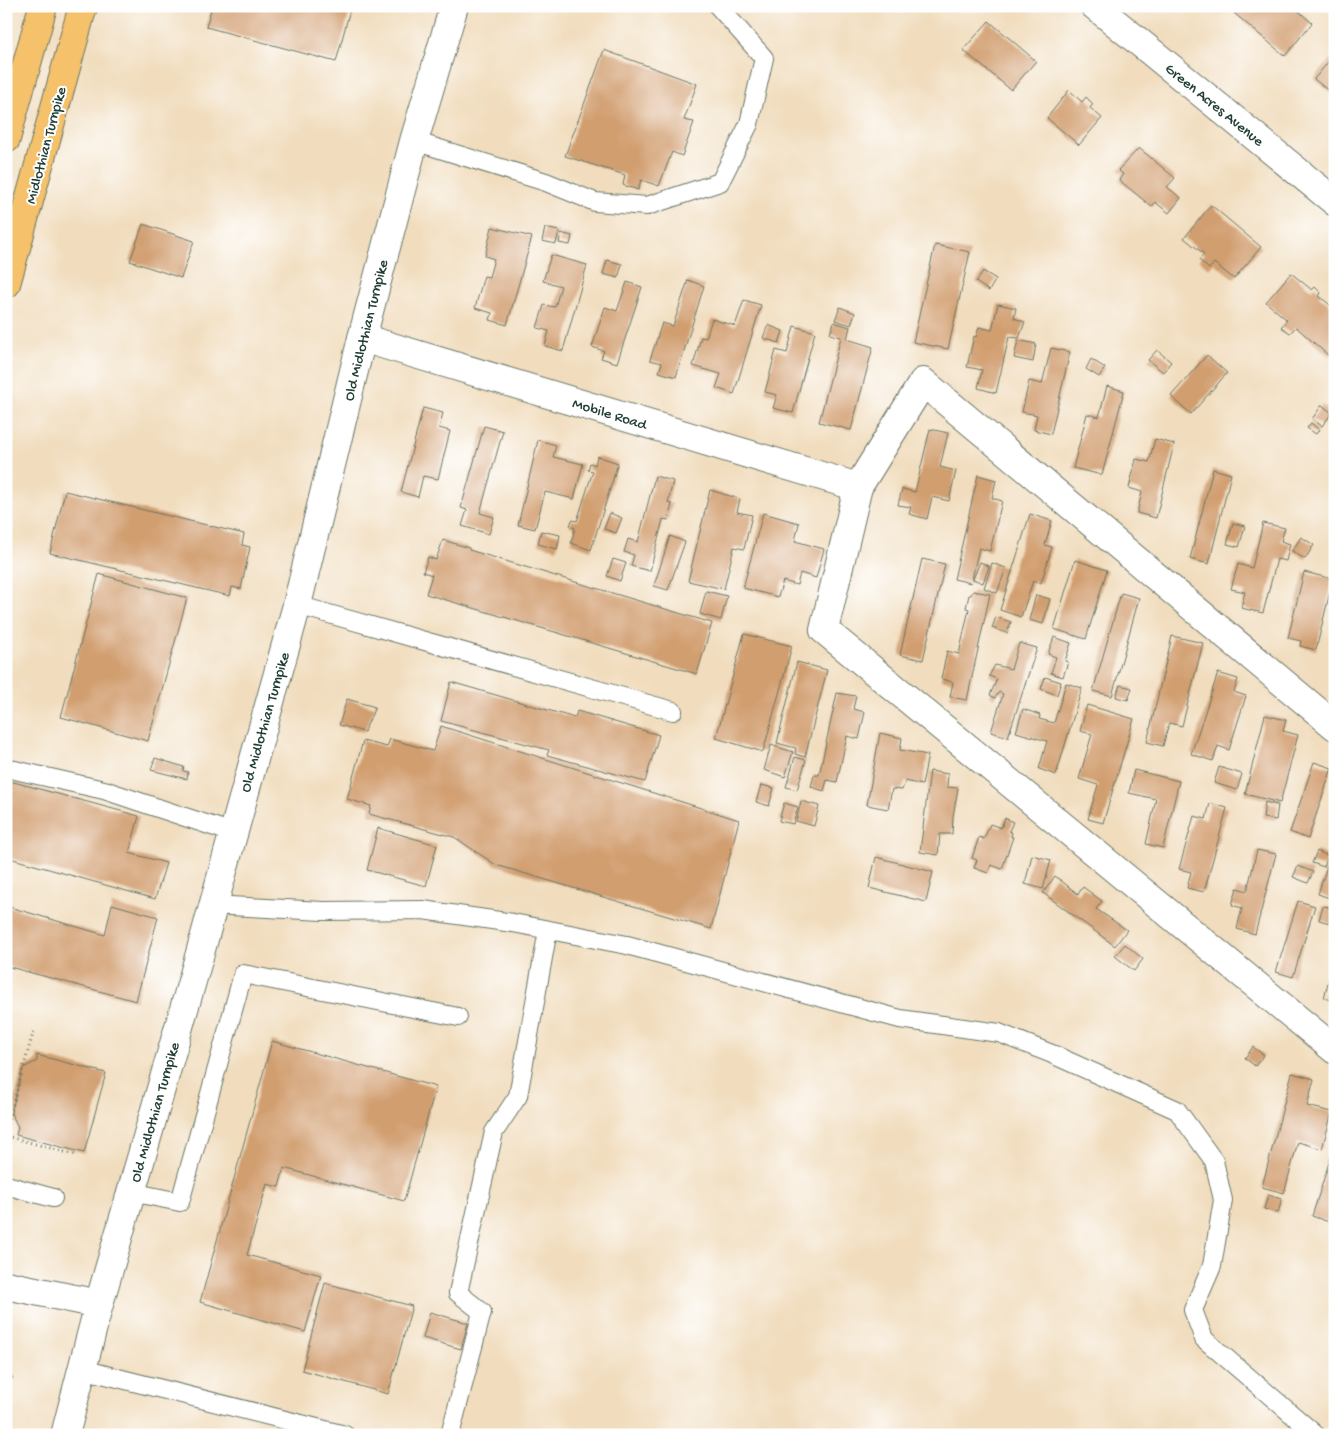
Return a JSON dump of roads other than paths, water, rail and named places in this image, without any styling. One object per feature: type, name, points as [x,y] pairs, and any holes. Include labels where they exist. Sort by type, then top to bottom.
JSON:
[{"type":"main road","points":[[6,139],[43,6]]},
{"type":"main road","name":"Midlothian Turnpike","points":[[6,284],[83,6]]},
{"type":"street","name":"Old Midlothian Turnpike","points":[[64,1435],[99,1304],[298,606],[362,338],[414,141],[454,6]]},
{"type":"street","name":"Green Acres Avenue","points":[[1095,6],[1335,202]]},
{"type":"street","name":"Mobile Road","points":[[362,338],[858,487]]},
{"type":"street","points":[[1335,726],[923,382],[858,487],[824,630],[1335,1050]]},
{"type":"street","points":[[6,1285],[99,1304]]},
{"type":"lane","points":[[414,141],[546,182],[595,202],[647,206],[720,182],[749,124],[764,58],[718,6]]},
{"type":"lane","points":[[298,606],[673,711]]},
{"type":"lane","points":[[6,768],[104,790],[233,833]]},
{"type":"lane","points":[[212,906],[323,911],[423,910],[627,945],[900,1018],[999,1033],[1052,1054],[1176,1110],[1214,1162],[1223,1200],[1212,1266],[1193,1310],[1204,1338],[1316,1435]]},
{"type":"lane","points":[[450,1435],[482,1312],[458,1292],[494,1132],[518,1096],[548,930]]},
{"type":"lane","points":[[131,1192],[180,1202],[243,974],[458,1017]]},
{"type":"lane","points":[[6,1185],[53,1198]]},
{"type":"lane","points":[[82,1369],[345,1435]]}]
